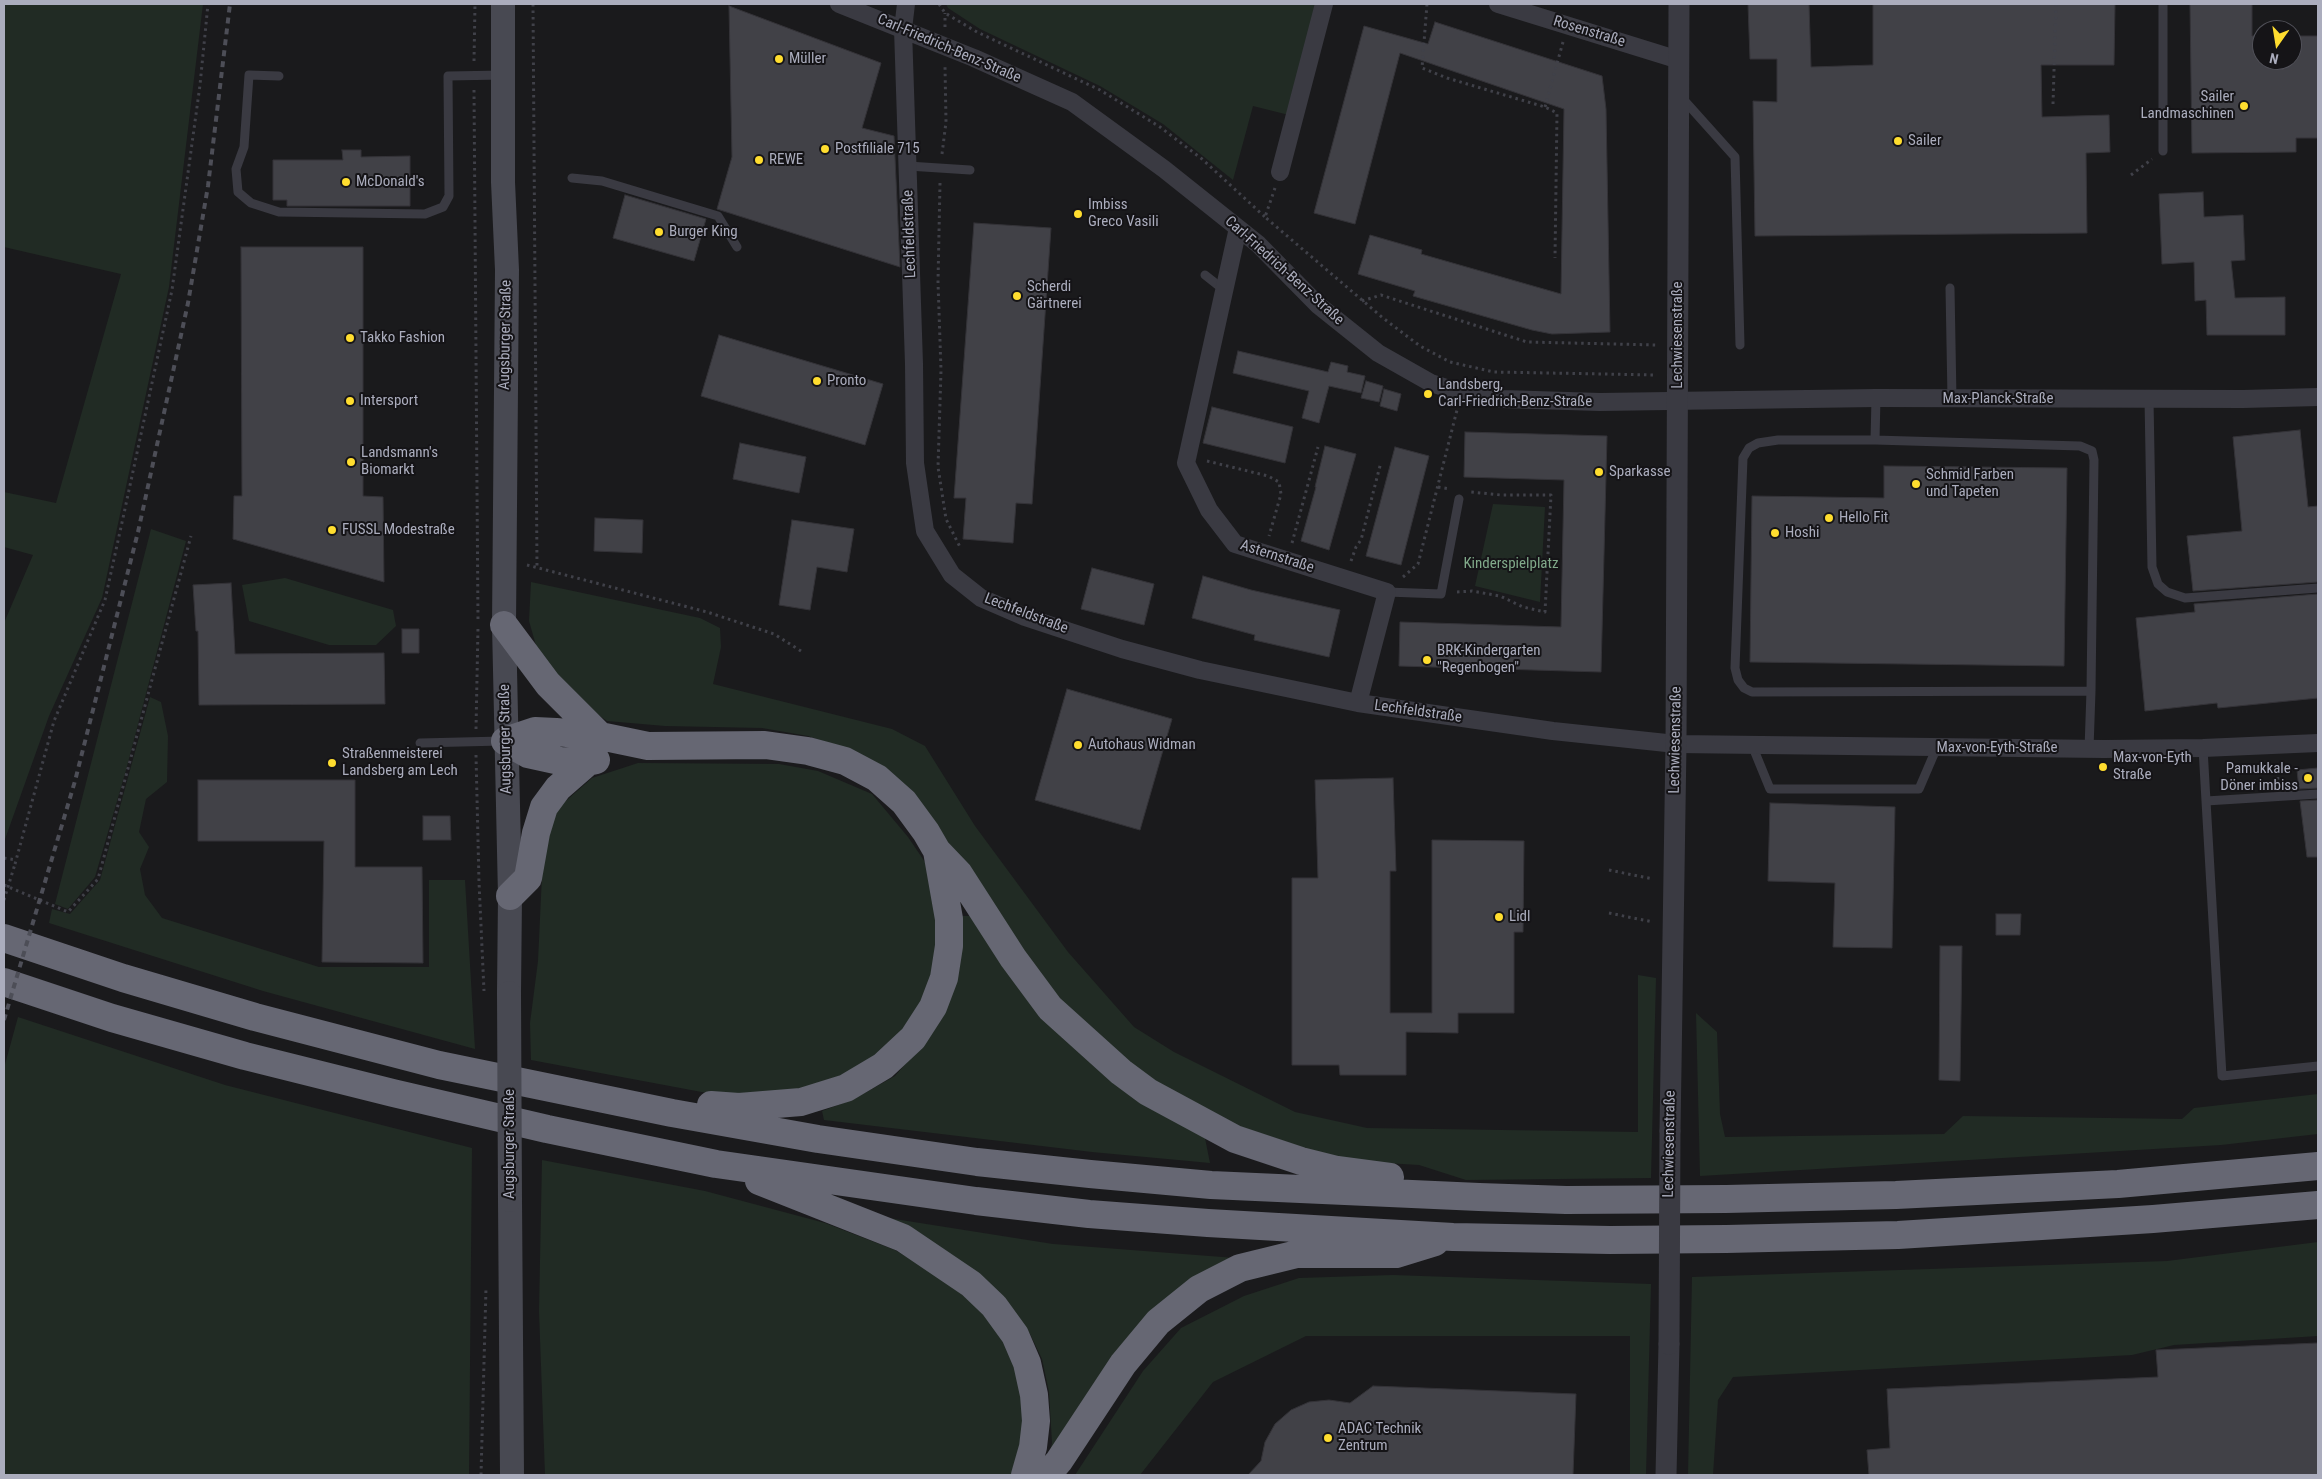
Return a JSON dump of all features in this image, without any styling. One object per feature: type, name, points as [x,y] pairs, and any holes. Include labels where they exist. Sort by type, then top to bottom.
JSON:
[{"type":"highway","points":[[504,625],[548,684],[600,736]]},
{"type":"highway","points":[[505,740],[535,731],[600,736],[648,746],[765,745],[808,751],[845,761],[876,778],[904,802],[937,851],[959,874],[1012,958],[1050,1008],[1092,1048],[1148,1092],[1206,1125],[1235,1139],[1268,1151],[1336,1170],[1419,1181],[1478,1198]]},
{"type":"highway","points":[[505,740],[528,754],[560,761],[589,762],[648,746]]},
{"type":"highway","points":[[510,896],[528,878],[536,833],[544,808],[558,788],[589,762]]},
{"type":"highway","points":[[588,1096],[740,1108],[801,1102],[846,1088],[883,1066],[913,1038],[933,1007],[944,978],[949,946],[949,919],[937,851]]},
{"type":"highway","points":[[4,938],[122,978],[255,1018],[439,1065],[588,1096],[809,1137],[986,1163],[1211,1185],[1478,1198],[1566,1200],[1896,1195],[2118,1184],[2318,1166]]},
{"type":"highway","points":[[4,982],[112,1018],[254,1059],[508,1120],[716,1164],[976,1201],[1088,1214],[1453,1237],[1620,1240],[1898,1235],[2153,1220],[2318,1205]]},
{"type":"highway","points":[[716,1164],[903,1238],[971,1284],[994,1306],[1015,1335],[1027,1363],[1034,1395],[1035,1430],[1033,1448],[1025,1475]]},
{"type":"highway","points":[[1047,1475],[1059,1461],[1123,1364],[1158,1322],[1199,1290],[1240,1268],[1297,1254],[1396,1254],[1453,1237]]},
{"type":"main road","name":"Augsburger Straße","points":[[503,4],[504,228],[507,270],[504,625],[505,740],[510,896],[512,1475]]},
{"type":"street","name":"Carl-Friedrich-Benz-Straße","points":[[839,4],[903,29],[1072,102],[1164,169],[1258,244],[1318,305],[1378,353],[1431,382],[1462,393],[1502,399],[1677,402]]},
{"type":"street","name":"Lechfeldstraße","points":[[906,4],[903,29],[908,166],[914,463],[925,531],[952,575],[981,598],[1025,617],[1122,649],[1200,670],[1358,703],[1553,731],[1676,744]]},
{"type":"street","points":[[1280,172],[1324,4]]},
{"type":"street","name":"Rosenstraße","points":[[1498,4],[1679,60]]},
{"type":"street","name":"Lechwiesenstraße","points":[[1666,1475],[1676,744],[1679,4]]},
{"type":"street","name":"Asternstraße","points":[[1238,228],[1186,463],[1209,510],[1235,544],[1387,592]]},
{"type":"street","name":"Max-Planck-Straße","points":[[1677,402],[1876,398],[2149,399],[2318,397]]},
{"type":"street","points":[[1358,703],[1387,592]]},
{"type":"street","name":"Max-von-Eyth-Straße","points":[[1676,744],[2203,748],[2318,743]]},
{"type":"lane","points":[[2163,151],[2164,4]]},
{"type":"lane","points":[[279,76],[249,75],[244,147],[236,169],[238,192],[251,203],[279,212],[425,214],[443,207],[449,196],[448,76],[503,75]]},
{"type":"lane","points":[[1679,95],[1735,157],[1740,345]]},
{"type":"lane","points":[[908,166],[970,170]]},
{"type":"lane","points":[[572,178],[602,181],[718,216],[737,248]]},
{"type":"lane","points":[[1205,275],[1225,290]]},
{"type":"lane","points":[[1950,288],[1952,399]]},
{"type":"lane","points":[[1875,440],[1876,398]]},
{"type":"lane","points":[[2149,399],[2152,568],[2158,584],[2166,592],[2185,598],[2318,588]]},
{"type":"lane","points":[[2089,748],[2091,691],[2094,460],[2092,451],[2080,446],[1875,440],[1778,440],[1758,443],[1749,448],[1743,458],[1736,668],[1738,680],[1744,688],[1752,692],[2091,691]]},
{"type":"lane","points":[[1387,592],[1442,594],[1459,499]]},
{"type":"lane","points":[[420,744],[505,740]]},
{"type":"lane","points":[[1752,745],[1770,789],[1919,788],[1937,747]]},
{"type":"lane","points":[[2203,748],[2222,1076],[2318,1066]]},
{"type":"lane","points":[[2206,802],[2318,794]]},
{"type":"path","points":[[4,900],[54,721],[105,600],[172,290],[200,85],[208,4]]},
{"type":"path","points":[[475,4],[478,624],[476,741],[484,992]]},
{"type":"path","points":[[533,4],[537,567],[707,612],[774,634],[801,651]]},
{"type":"path","points":[[1427,4],[1422,68],[1446,78],[1545,107],[1557,113],[1555,258]]},
{"type":"path","points":[[2053,104],[2056,4]]},
{"type":"path","points":[[945,13],[946,122],[940,168],[938,282],[940,370],[938,467],[946,519],[961,550]]},
{"type":"path","points":[[1545,107],[1567,25]]},
{"type":"path","points":[[2130,175],[2163,151]]},
{"type":"path","points":[[1280,172],[1266,216],[1362,301],[1420,346],[1450,362],[1494,372],[1658,375]]},
{"type":"path","points":[[1362,301],[1382,295],[1527,342],[1677,345]]},
{"type":"path","points":[[1387,592],[1418,564],[1462,393]]},
{"type":"path","points":[[1287,560],[1318,447]]},
{"type":"path","points":[[1188,456],[1268,476],[1279,482],[1281,494],[1265,554]]},
{"type":"path","points":[[1346,579],[1356,547],[1361,540],[1381,462]]},
{"type":"path","points":[[1438,487],[1453,489]]},
{"type":"path","points":[[1442,594],[1472,591],[1500,596],[1523,607],[1545,612],[1551,495],[1501,495],[1468,491]]},
{"type":"path","points":[[4,885],[68,912],[98,879],[191,536]]},
{"type":"path","points":[[2276,746],[2279,798]]},
{"type":"path","points":[[4,858],[15,862]]},
{"type":"path","points":[[1609,870],[1659,880]]},
{"type":"path","points":[[1609,912],[1659,923]]},
{"type":"path","points":[[481,1475],[486,1286]]},
{"type":"green space","points":[[4,4],[203,4],[169,287],[102,598],[49,716],[4,842],[4,623],[33,555],[4,547],[4,492],[56,503],[121,274],[4,247]]},
{"type":"green space","points":[[946,4],[1318,4],[1289,115],[1253,106],[1233,180],[1163,124],[1100,86],[980,29],[948,8]]},
{"type":"green space","name":"Kinderspielplatz","points":[[1493,504],[1545,507],[1540,602],[1475,586]]},
{"type":"green space","points":[[151,529],[186,541],[126,770],[95,877],[68,909],[55,904]]},
{"type":"green space","points":[[285,578],[393,610],[396,626],[376,645],[329,645],[249,621],[242,585]]},
{"type":"green space","points":[[531,582],[700,618],[720,628],[721,647],[713,684],[892,729],[925,746],[975,826],[1068,952],[1134,1027],[1174,1052],[1295,1112],[1367,1128],[1638,1132],[1638,975],[1656,978],[1651,1178],[1466,1180],[1419,1165],[1336,1160],[1213,1118],[1155,1087],[1058,1004],[844,748],[808,736],[762,728],[665,726],[607,721],[575,699],[541,663],[529,621]]},
{"type":"green space","points":[[150,697],[161,702],[168,736],[167,782],[146,799],[139,832],[149,847],[140,869],[145,895],[162,918],[319,967],[429,967],[429,880],[465,880],[475,1049],[263,991],[49,923],[52,909],[70,914],[100,880]]},
{"type":"green space","points":[[638,763],[779,764],[818,771],[872,794],[908,837],[929,868],[936,896],[937,940],[933,975],[921,1006],[902,1033],[874,1061],[799,1094],[707,1093],[531,1060],[530,1023],[538,961],[544,833],[552,813],[592,778]]},
{"type":"green space","points":[[962,916],[973,916],[1205,1138],[1210,1163],[1092,1152],[824,1120],[822,1111],[854,1099],[895,1076],[925,1041]]},
{"type":"green space","points":[[1696,1013],[1717,1032],[1720,1114],[1725,1137],[1944,1134],[1963,1116],[2182,1119],[2194,1108],[2318,1094],[2318,1134],[2221,1145],[1700,1176]]},
{"type":"green space","points":[[18,1017],[225,1085],[472,1148],[469,1475],[4,1475],[4,1068]]},
{"type":"green space","points":[[542,1160],[705,1191],[825,1223],[895,1250],[934,1273],[982,1310],[1004,1338],[1018,1365],[1024,1397],[1024,1443],[1012,1475],[545,1475],[539,1311]]},
{"type":"green space","points":[[882,1217],[1053,1244],[1235,1258],[1050,1452],[1052,1443],[1049,1392],[1042,1359],[1030,1334],[1003,1297]]},
{"type":"green space","points":[[2318,1242],[2318,1336],[2174,1345],[2132,1355],[1733,1377],[1718,1400],[1713,1475],[1688,1475],[1692,1277],[2167,1261]]},
{"type":"green space","points":[[1393,1275],[1651,1284],[1646,1475],[1630,1475],[1630,1336],[1306,1336],[1213,1382],[1140,1475],[1075,1475],[1143,1371],[1181,1328],[1244,1296],[1299,1278]]},
{"type":"building","name":"Sailer","points":[[1748,4],[1809,4],[1811,67],[1873,65],[1873,4],[2115,4],[2114,65],[2041,65],[2042,117],[2109,115],[2110,152],[2086,153],[2087,233],[1755,236],[1753,101],[1777,102],[1777,59],[1750,59]]},
{"type":"building","name":"Sailer Landmaschinen","points":[[2190,4],[2252,4],[2252,70],[2302,70],[2302,36],[2318,36],[2318,138],[2296,138],[2296,152],[2192,153]]},
{"type":"building","points":[[729,6],[881,63],[862,128],[894,136],[900,267],[717,209],[732,157]]},
{"type":"building","points":[[1435,22],[1602,76],[1606,109],[1610,332],[1552,334],[1532,330],[1413,296],[1415,291],[1358,274],[1370,235],[1422,250],[1421,254],[1561,294],[1564,109],[1400,53],[1355,224],[1314,213],[1364,26],[1428,44]]},
{"type":"building","points":[[342,150],[361,150],[361,157],[410,156],[410,206],[287,206],[287,200],[273,200],[273,160],[343,160]]},
{"type":"building","points":[[2203,192],[2204,217],[2243,215],[2245,260],[2231,261],[2235,298],[2285,297],[2285,335],[2207,335],[2206,300],[2195,301],[2194,262],[2162,264],[2159,194]]},
{"type":"building","points":[[625,195],[706,219],[694,261],[613,238]]},
{"type":"building","points":[[974,223],[1051,228],[1032,504],[1016,503],[1013,543],[963,539],[966,498],[954,498]]},
{"type":"building","points":[[241,247],[363,247],[363,496],[383,497],[384,582],[233,539],[234,496],[242,496]]},
{"type":"building","points":[[719,335],[883,384],[865,445],[701,396]]},
{"type":"building","points":[[1238,351],[1328,372],[1331,362],[1348,366],[1347,372],[1365,376],[1361,393],[1329,386],[1319,423],[1302,418],[1309,391],[1233,373]]},
{"type":"building","points":[[1366,381],[1383,386],[1379,402],[1361,398]]},
{"type":"building","points":[[1384,389],[1401,394],[1397,411],[1380,406]]},
{"type":"building","points":[[1212,407],[1293,427],[1285,463],[1203,443]]},
{"type":"building","points":[[2300,430],[2308,507],[2318,506],[2318,582],[2193,591],[2187,536],[2242,531],[2233,437]]},
{"type":"building","points":[[1465,432],[1607,436],[1601,672],[1399,666],[1400,622],[1561,627],[1564,480],[1464,477]]},
{"type":"building","points":[[740,443],[806,457],[799,493],[733,479]]},
{"type":"building","points":[[1325,446],[1356,454],[1329,550],[1301,541]]},
{"type":"building","points":[[1395,447],[1429,456],[1401,565],[1366,556]]},
{"type":"building","points":[[1884,466],[2067,468],[2064,666],[1750,662],[1752,496],[1884,498]]},
{"type":"building","points":[[595,518],[643,520],[642,553],[594,551]]},
{"type":"building","points":[[792,520],[854,529],[847,572],[817,567],[810,610],[779,605]]},
{"type":"building","points":[[1092,568],[1154,584],[1144,625],[1081,609]]},
{"type":"building","points":[[1203,576],[1251,590],[1340,610],[1329,657],[1254,640],[1255,635],[1192,618]]},
{"type":"building","points":[[231,583],[235,654],[384,653],[385,704],[199,705],[198,631],[196,631],[193,585]]},
{"type":"building","points":[[2318,594],[2318,698],[2218,708],[2217,703],[2145,711],[2136,618],[2195,612],[2194,604]]},
{"type":"building","points":[[402,629],[419,629],[419,653],[402,653]]},
{"type":"building","points":[[1067,689],[1172,719],[1140,830],[1035,800]]},
{"type":"building","name":"Pamukkale - Döner imbiss","points":[[2318,768],[2318,788],[2299,789],[2297,770]]},
{"type":"building","points":[[1393,778],[1396,871],[1390,871],[1390,1013],[1432,1013],[1432,840],[1524,841],[1523,932],[1514,932],[1514,1013],[1458,1013],[1458,1033],[1406,1032],[1406,1075],[1340,1075],[1339,1065],[1292,1065],[1292,878],[1318,878],[1315,780]]},
{"type":"building","points":[[198,780],[355,780],[355,867],[422,867],[423,963],[322,962],[324,841],[198,841]]},
{"type":"building","points":[[2318,800],[2318,857],[2307,857],[2300,801]]},
{"type":"building","points":[[1770,803],[1895,807],[1892,948],[1833,947],[1835,883],[1768,881]]},
{"type":"building","points":[[423,816],[450,816],[451,840],[423,840]]},
{"type":"building","points":[[1996,914],[2021,914],[2020,935],[1996,935]]},
{"type":"building","points":[[1940,946],[1962,946],[1960,1081],[1939,1080]]},
{"type":"building","points":[[2318,1343],[2318,1475],[1869,1475],[1867,1450],[1890,1448],[1887,1389],[2158,1377],[2156,1350]]},
{"type":"building","points":[[1373,1386],[1576,1394],[1573,1475],[1248,1475],[1261,1461],[1265,1442],[1275,1424],[1291,1410],[1309,1402],[1329,1400],[1350,1403]]},
{"type":"railway","points":[[4,1020],[75,781],[138,532],[188,303],[208,186],[230,4]]},
{"type":"place","name":"Müller","points":[[779,59]]},
{"type":"place","name":"Sailer Landmaschinen","points":[[2244,106]]},
{"type":"place","name":"Sailer","points":[[1898,141]]},
{"type":"place","name":"Postfiliale 715","points":[[825,149]]},
{"type":"place","name":"REWE","points":[[759,160]]},
{"type":"place","name":"McDonald's","points":[[346,182]]},
{"type":"place","name":"Imbiss Greco Vasili","points":[[1078,214]]},
{"type":"place","name":"Burger King","points":[[659,232]]},
{"type":"place","name":"Scherdi Gärtnerei","points":[[1017,296]]},
{"type":"place","name":"Takko Fashion","points":[[350,338]]},
{"type":"place","name":"Pronto","points":[[817,381]]},
{"type":"place","name":"Landsberg, Carl-Friedrich-Benz-Straße","points":[[1428,394]]},
{"type":"place","name":"Intersport","points":[[350,401]]},
{"type":"place","name":"Landsmann's Biomarkt","points":[[351,462]]},
{"type":"place","name":"Sparkasse","points":[[1599,472]]},
{"type":"place","name":"Schmid Farben und Tapeten","points":[[1916,484]]},
{"type":"place","name":"Hello Fit","points":[[1829,518]]},
{"type":"place","name":"FUSSL Modestraße","points":[[332,530]]},
{"type":"place","name":"Hoshi","points":[[1775,533]]},
{"type":"place","name":"BRK-Kindergarten \"Regenbogen\"","points":[[1427,660]]},
{"type":"place","name":"Autohaus Widman","points":[[1078,745]]},
{"type":"place","name":"Straßenmeisterei Landsberg am Lech","points":[[332,763]]},
{"type":"place","name":"Max-von-Eyth Straße","points":[[2103,767]]},
{"type":"place","name":"Pamukkale - Döner imbiss","points":[[2308,778]]},
{"type":"place","name":"Lidl","points":[[1499,917]]},
{"type":"place","name":"ADAC Technik Zentrum","points":[[1328,1438]]}]
